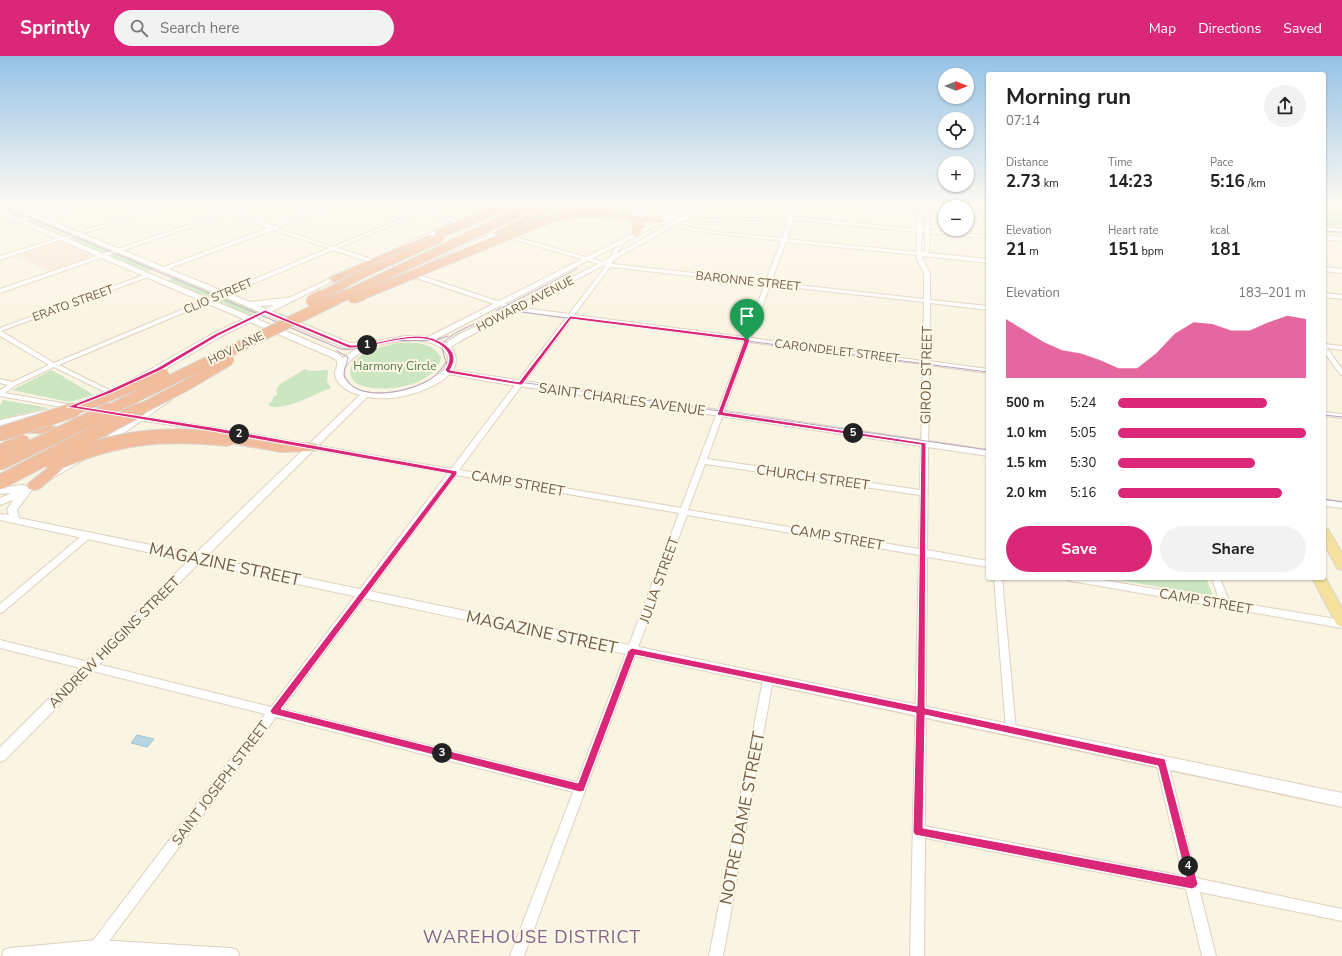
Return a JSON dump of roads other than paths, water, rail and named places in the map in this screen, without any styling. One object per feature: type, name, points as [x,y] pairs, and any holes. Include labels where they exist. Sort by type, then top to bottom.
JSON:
[{"type":"highway","points":[[334,279],[413,246]]},
{"type":"highway","points":[[222,350],[240,337],[364,273],[423,246]]},
{"type":"highway","points":[[0,452],[180,370],[359,281],[434,246]]},
{"type":"highway","name":"HOV LANE","points":[[0,463],[346,294],[448,246]]},
{"type":"highway","points":[[0,471],[249,346],[460,246]]},
{"type":"highway","points":[[352,298],[370,293],[483,246]]},
{"type":"highway","points":[[0,482],[185,386],[249,346]]},
{"type":"highway","points":[[0,433],[33,425],[98,401],[155,376],[180,370]]},
{"type":"highway","points":[[0,433],[38,428],[55,430],[68,436],[75,444],[74,450],[34,486]]},
{"type":"highway","points":[[0,491],[54,463],[118,440],[166,434],[195,434],[281,448],[312,447]]},
{"type":"main road","points":[[79,246],[334,355],[340,359],[342,365],[340,374],[344,384],[356,392],[386,395],[408,392],[427,385],[448,370],[451,364],[452,358],[446,347],[430,339],[412,337],[358,347],[349,346],[108,246]]},
{"type":"main road","name":"HOWARD AVENUE","points":[[430,339],[613,246]]},
{"type":"main road","name":"HOWARD AVENUE","points":[[446,347],[459,338],[608,262],[636,246]]},
{"type":"main road","points":[[146,276],[163,269]]},
{"type":"main road","points":[[160,282],[177,275]]},
{"type":"main road","points":[[248,304],[274,303],[291,299]]},
{"type":"main road","points":[[342,365],[354,354],[373,344]]},
{"type":"main road","points":[[1326,536],[1342,565]]},
{"type":"main road","points":[[1320,580],[1342,622]]},
{"type":"street","points":[[0,257],[35,246]]},
{"type":"street","points":[[0,291],[130,246]]},
{"type":"street","points":[[163,269],[225,246]]},
{"type":"street","name":"CARONDELET STREET","points":[[324,246],[514,309],[986,371]]},
{"type":"street","name":"CLIO STREET","points":[[0,394],[14,384],[54,365],[339,246]]},
{"type":"street","points":[[372,262],[407,246]]},
{"type":"street","points":[[0,502],[34,486],[73,463],[141,418],[172,395],[193,376],[294,324],[403,273],[470,246]]},
{"type":"street","name":"BARONNE STREET","points":[[542,246],[588,259],[608,262],[768,283],[986,308]]},
{"type":"street","name":"SAINT JOSEPH STREET","points":[[93,952],[455,472],[570,317],[620,246]]},
{"type":"street","name":"JULIA STREET","points":[[517,956],[782,246]]},
{"type":"street","points":[[840,246],[986,261]]},
{"type":"street","name":"GIROD STREET","points":[[919,246],[919,251],[923,255]]},
{"type":"street","name":"GIROD STREET","points":[[917,956],[927,301],[927,273],[919,257],[928,252],[928,246]]},
{"type":"street","points":[[1326,269],[1342,271]]},
{"type":"street","name":"ERATO STREET","points":[[0,330],[146,276]]},
{"type":"street","points":[[0,423],[70,407],[109,392],[159,369],[217,335],[334,279]]},
{"type":"street","points":[[1326,295],[1342,297]]},
{"type":"street","points":[[0,333],[54,365],[109,392],[141,418]]},
{"type":"street","points":[[1326,347],[1342,348]]},
{"type":"street","points":[[1326,350],[1342,373]]},
{"type":"street","points":[[1326,362],[1334,363]]},
{"type":"street","name":"SAINT CHARLES AVENUE","points":[[448,370],[454,373],[520,384],[986,453]]},
{"type":"street","points":[[0,381],[14,384]]},
{"type":"street","name":"CAMP STREET","points":[[0,394],[986,564]]},
{"type":"street","name":"ANDREW HIGGINS STREET","points":[[0,756],[198,558],[366,394]]},
{"type":"street","points":[[1326,414],[1342,416]]},
{"type":"street","name":"CHURCH STREET","points":[[702,461],[924,493]]},
{"type":"street","points":[[0,491],[34,486]]},
{"type":"street","points":[[15,520],[12,510],[20,497],[34,486]]},
{"type":"street","points":[[1326,502],[1342,505]]},
{"type":"street","name":"MAGAZINE STREET","points":[[0,517],[1342,800]]},
{"type":"street","points":[[0,609],[88,535]]},
{"type":"street","points":[[998,580],[1011,730]]},
{"type":"street","name":"CAMP STREET","points":[[1082,580],[1226,605],[1342,622]]},
{"type":"street","points":[[1217,580],[1226,605]]},
{"type":"street","points":[[0,644],[275,711],[580,788]]},
{"type":"street","name":"NOTRE DAME STREET","points":[[716,956],[768,680]]},
{"type":"street","points":[[1162,762],[1209,956]]},
{"type":"street","points":[[918,832],[1192,884],[1342,915]]},
{"type":"street","points":[[10,956],[93,952],[231,956]]},
{"type":"water","points":[[137,735],[154,739],[147,747],[131,743]]},
{"type":"tram line","points":[[97,246],[341,349],[361,348],[393,341],[428,341],[448,336]]},
{"type":"tram line","points":[[496,311],[577,269]]},
{"type":"tram line","points":[[986,372],[514,311],[497,315],[463,329],[453,334],[443,345],[443,354],[449,369],[458,373],[986,450]]},
{"type":"tram line","points":[[337,351],[348,357],[344,371],[345,378],[352,386],[361,391],[373,393],[398,391],[421,384],[429,380],[441,370],[446,362]]},
{"type":"tram line","points":[[1326,415],[1342,417]]},
{"type":"tram line","points":[[1326,499],[1342,502]]},
{"type":"district","name":"WAREHOUSE DISTRICT","points":[[532,937]]},
{"type":"park label","name":"Harmony Circle","points":[[395,366]]}]
